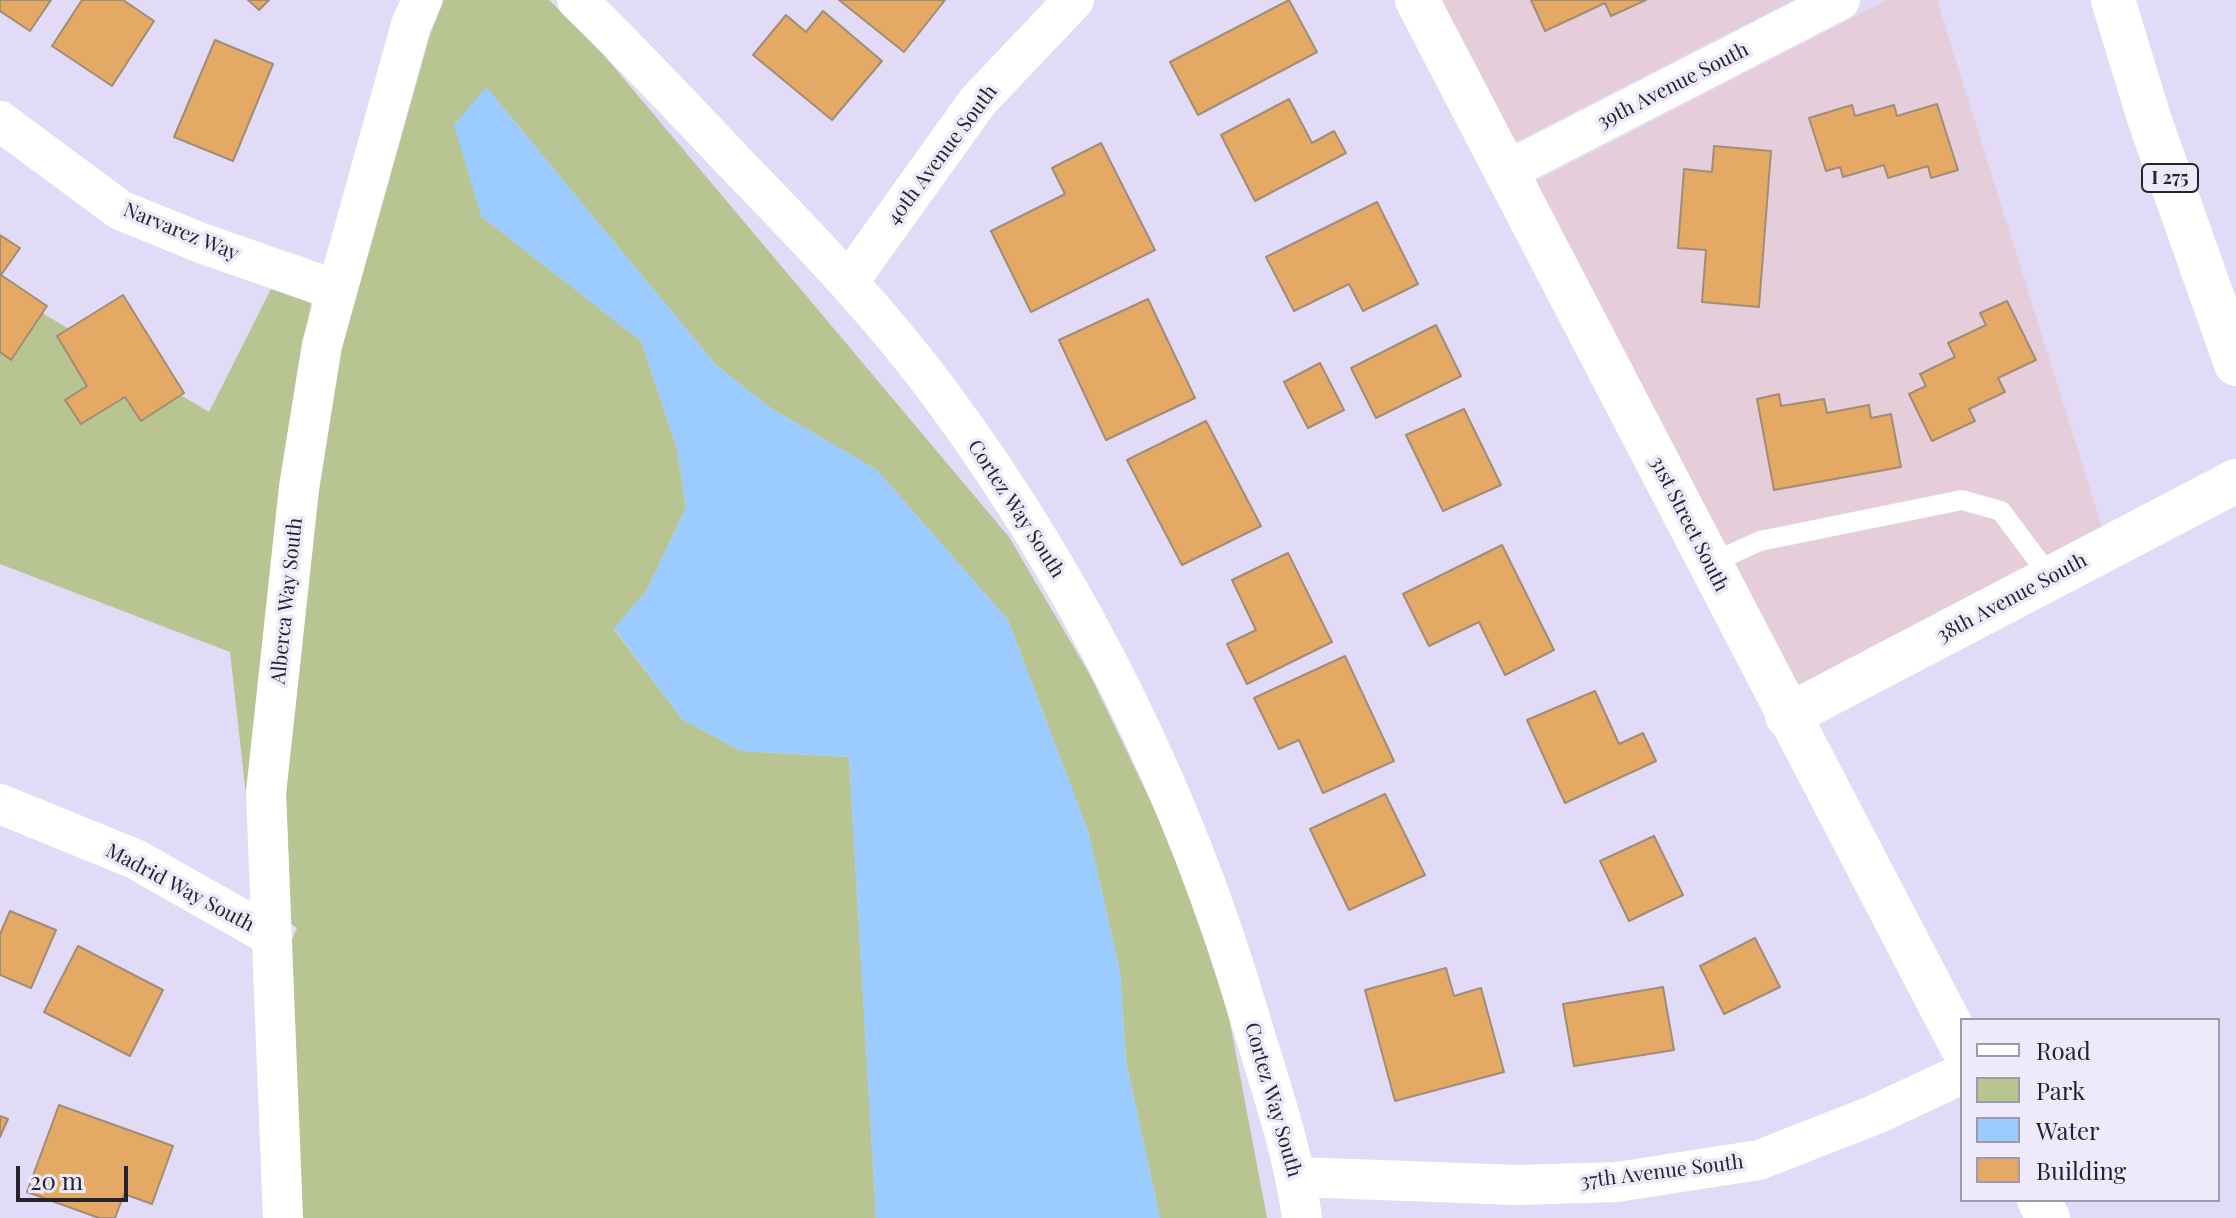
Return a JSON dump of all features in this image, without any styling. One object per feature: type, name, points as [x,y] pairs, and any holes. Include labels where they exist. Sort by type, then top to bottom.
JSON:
[{"type":"main road","name":"31st Street South","points":[[1417,0],[1960,1043]]},
{"type":"main road","name":"I 275","points":[[2113,0],[2150,121],[2234,359]]},
{"type":"main road","name":"38th Avenue South","points":[[1787,716],[2236,481]]},
{"type":"street","name":"Alberca Way South","points":[[283,1218],[266,792],[299,487],[322,345],[422,0]]},
{"type":"street","name":"Cortez Way South","points":[[577,0],[849,281],[941,395],[1047,552],[1123,695],[1183,824],[1230,955],[1297,1177],[1302,1218]]},
{"type":"street","name":"40th Avenue South","points":[[849,281],[978,101],[1074,0]]},
{"type":"street","name":"39th Avenue South","points":[[1507,171],[1840,0]]},
{"type":"street","name":"Narvarez Way","points":[[0,121],[120,210],[201,243],[336,290]]},
{"type":"street","name":"Madrid Way South","points":[[0,804],[135,859],[271,936]]},
{"type":"street","name":"37th Avenue South","points":[[1297,1177],[1518,1185],[1617,1182],[1759,1160],[1874,1115],[1960,1075]]},
{"type":"lane","points":[[1709,564],[1775,538],[1962,500],[2001,511],[2051,578]]},
{"type":"shaded area","points":[[1439,0],[1793,0],[1514,143]]},
{"type":"shaded area","points":[[1887,0],[1937,0],[2102,527],[1795,688],[1534,182]]},
{"type":"green space","points":[[444,0],[549,0],[603,54],[1009,537],[1090,675],[1165,831],[1227,1007],[1267,1218],[1160,1218],[1126,1062],[1120,971],[1088,831],[1008,620],[877,470],[772,409],[716,365],[486,87],[481,216],[641,341],[677,449],[686,507],[647,590],[614,629],[682,719],[741,751],[849,757],[876,1218],[302,1218],[291,942],[297,928],[291,924],[286,795],[319,492],[341,351],[430,35]]},
{"type":"green space","points":[[0,288],[209,412],[271,289],[311,303],[280,483],[248,813],[230,652],[0,564]]},
{"type":"water","points":[[486,87],[716,365],[772,409],[877,470],[1008,620],[1088,831],[1120,971],[1126,1062],[1160,1218],[876,1218],[849,757],[741,751],[682,719],[614,628],[647,590],[686,507],[677,449],[641,341],[481,216],[454,125]]},
{"type":"building","points":[[0,0],[51,0],[30,31],[0,11]]},
{"type":"building","points":[[82,0],[123,0],[154,21],[112,86],[52,46]]},
{"type":"building","points":[[248,0],[269,0],[259,10]]},
{"type":"building","points":[[839,0],[945,0],[904,52]]},
{"type":"building","points":[[1289,0],[1317,52],[1198,115],[1170,62]]},
{"type":"building","points":[[1531,0],[1646,0],[1611,16],[1605,3],[1545,31]]},
{"type":"building","points":[[823,11],[882,61],[832,120],[753,55],[786,15],[806,32]]},
{"type":"building","points":[[215,40],[273,64],[233,161],[174,137]]},
{"type":"building","points":[[1289,99],[1312,143],[1334,131],[1346,153],[1255,201],[1221,135]]},
{"type":"building","points":[[1937,104],[1958,170],[1931,178],[1928,166],[1888,178],[1884,165],[1843,177],[1840,167],[1826,171],[1809,118],[1852,105],[1855,116],[1894,105],[1897,116]]},
{"type":"building","points":[[1101,143],[1155,250],[1031,312],[991,231],[1065,194],[1052,168]]},
{"type":"building","points":[[1714,146],[1771,151],[1759,307],[1702,302],[1706,250],[1678,248],[1684,169],[1712,172]]},
{"type":"building","points":[[1377,202],[1418,284],[1363,311],[1349,284],[1294,311],[1266,257]]},
{"type":"building","points":[[0,235],[20,248],[1,275],[47,306],[11,360],[0,352]]},
{"type":"building","points":[[123,295],[184,393],[141,421],[125,397],[81,424],[65,400],[87,386],[57,336]]},
{"type":"building","points":[[1148,299],[1195,398],[1106,440],[1059,340]]},
{"type":"building","points":[[2007,301],[2036,360],[1998,378],[2005,392],[1969,409],[1975,421],[1932,441],[1909,394],[1926,386],[1920,374],[1955,357],[1948,343],[1986,325],[1980,313]]},
{"type":"building","points":[[1436,325],[1461,376],[1376,418],[1351,368]]},
{"type":"building","points":[[1320,363],[1344,410],[1308,428],[1284,382]]},
{"type":"building","points":[[1779,394],[1781,406],[1824,399],[1827,413],[1869,405],[1871,418],[1891,414],[1901,467],[1774,490],[1757,399]]},
{"type":"building","points":[[1464,409],[1501,485],[1443,511],[1406,435]]},
{"type":"building","points":[[1206,421],[1261,526],[1182,565],[1127,460]]},
{"type":"building","points":[[1502,545],[1554,650],[1505,675],[1479,622],[1429,646],[1403,594]]},
{"type":"building","points":[[1288,553],[1332,642],[1247,684],[1227,644],[1256,630],[1232,580]]},
{"type":"building","points":[[1345,656],[1394,761],[1323,793],[1299,740],[1279,749],[1254,698]]},
{"type":"building","points":[[1595,691],[1619,744],[1643,733],[1656,761],[1565,803],[1527,720]]},
{"type":"building","points":[[1385,794],[1425,875],[1349,910],[1310,829]]},
{"type":"building","points":[[1654,836],[1683,895],[1629,921],[1600,861]]},
{"type":"building","points":[[10,911],[56,930],[31,988],[0,975],[0,934]]},
{"type":"building","points":[[1755,938],[1780,987],[1724,1014],[1700,966]]},
{"type":"building","points":[[78,946],[163,990],[130,1056],[44,1012]]},
{"type":"building","points":[[1446,968],[1454,996],[1481,988],[1504,1072],[1395,1101],[1365,990]]},
{"type":"building","points":[[1663,987],[1674,1050],[1574,1066],[1563,1004]]},
{"type":"building","points":[[59,1105],[173,1146],[152,1204],[124,1194],[115,1218],[99,1218],[27,1192]]},
{"type":"building","points":[[0,1116],[8,1119],[0,1137]]}]
